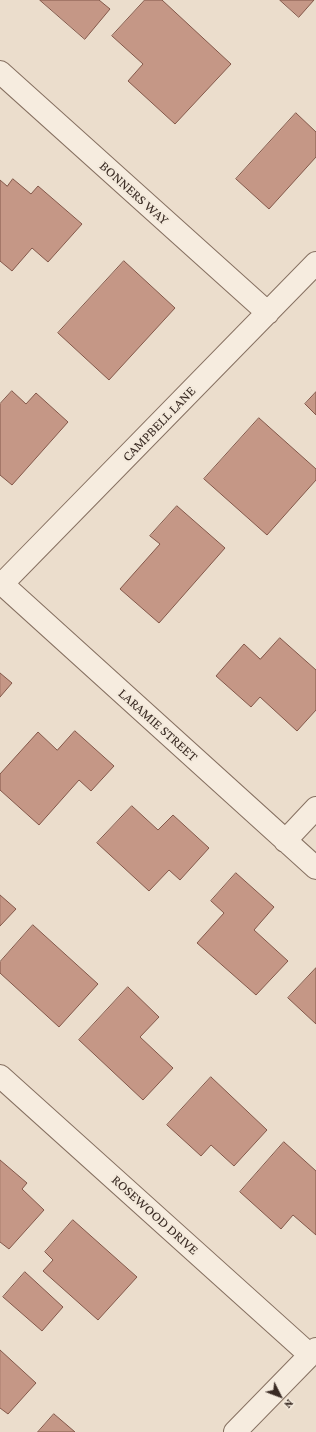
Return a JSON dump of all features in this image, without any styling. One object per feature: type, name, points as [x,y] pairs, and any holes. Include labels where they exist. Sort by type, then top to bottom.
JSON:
[{"type":"street","name":"BONNERS WAY","points":[[0,72],[268,313]]},
{"type":"street","name":"CAMPBELL LANE","points":[[1,583],[316,263]]},
{"type":"street","name":"LARAMIE STREET","points":[[1,583],[316,868]]},
{"type":"street","points":[[285,841],[316,808]]},
{"type":"street","name":"ROSEWOOD DRIVE","points":[[0,1076],[313,1352]]},
{"type":"street","points":[[235,1432],[313,1352]]},
{"type":"building","points":[[40,0],[99,0],[110,9],[85,39]]},
{"type":"building","points":[[145,0],[162,0],[231,64],[175,124],[128,81],[143,64],[112,36]]},
{"type":"building","points":[[280,0],[314,0],[299,17]]},
{"type":"building","points":[[296,113],[316,132],[316,157],[269,209],[236,179]]},
{"type":"building","points":[[13,179],[31,194],[38,186],[82,224],[48,262],[32,248],[12,271],[0,261],[0,180],[7,186]]},
{"type":"building","points":[[124,261],[175,308],[109,380],[58,333]]},
{"type":"building","points":[[12,391],[26,404],[36,393],[68,422],[12,485],[0,475],[0,404]]},
{"type":"building","points":[[316,392],[316,415],[305,404]]},
{"type":"building","points":[[259,418],[316,469],[316,480],[267,535],[204,479]]},
{"type":"building","points":[[177,506],[225,548],[159,623],[120,589],[160,544],[150,536]]},
{"type":"building","points":[[280,638],[316,670],[316,710],[297,731],[260,697],[251,707],[216,676],[244,644],[260,659]]},
{"type":"building","points":[[0,673],[12,683],[0,697]]},
{"type":"building","points":[[75,731],[114,766],[91,791],[79,780],[39,825],[0,790],[0,774],[38,732],[57,750]]},
{"type":"building","points":[[132,806],[158,830],[173,815],[209,848],[180,880],[169,870],[149,891],[97,843]]},
{"type":"building","points":[[236,873],[274,907],[254,930],[288,961],[256,995],[197,943],[224,913],[211,901]]},
{"type":"building","points":[[0,895],[16,909],[0,926]]},
{"type":"building","points":[[33,925],[98,984],[59,1027],[0,973],[0,962]]},
{"type":"building","points":[[316,968],[316,1024],[288,998]]},
{"type":"building","points":[[128,987],[159,1017],[140,1037],[173,1068],[143,1100],[79,1040]]},
{"type":"building","points":[[211,1077],[267,1130],[234,1166],[211,1145],[201,1156],[167,1125]]},
{"type":"building","points":[[284,1142],[316,1171],[316,1235],[293,1215],[281,1229],[240,1192]]},
{"type":"building","points":[[0,1160],[27,1183],[22,1189],[44,1210],[9,1249],[0,1242]]},
{"type":"building","points":[[73,1220],[137,1277],[98,1320],[43,1271],[53,1260],[45,1252]]},
{"type":"building","points":[[25,1272],[63,1307],[42,1331],[3,1297]]},
{"type":"building","points":[[0,1350],[36,1383],[8,1414],[0,1408]]},
{"type":"building","points":[[54,1414],[75,1432],[38,1432]]}]
